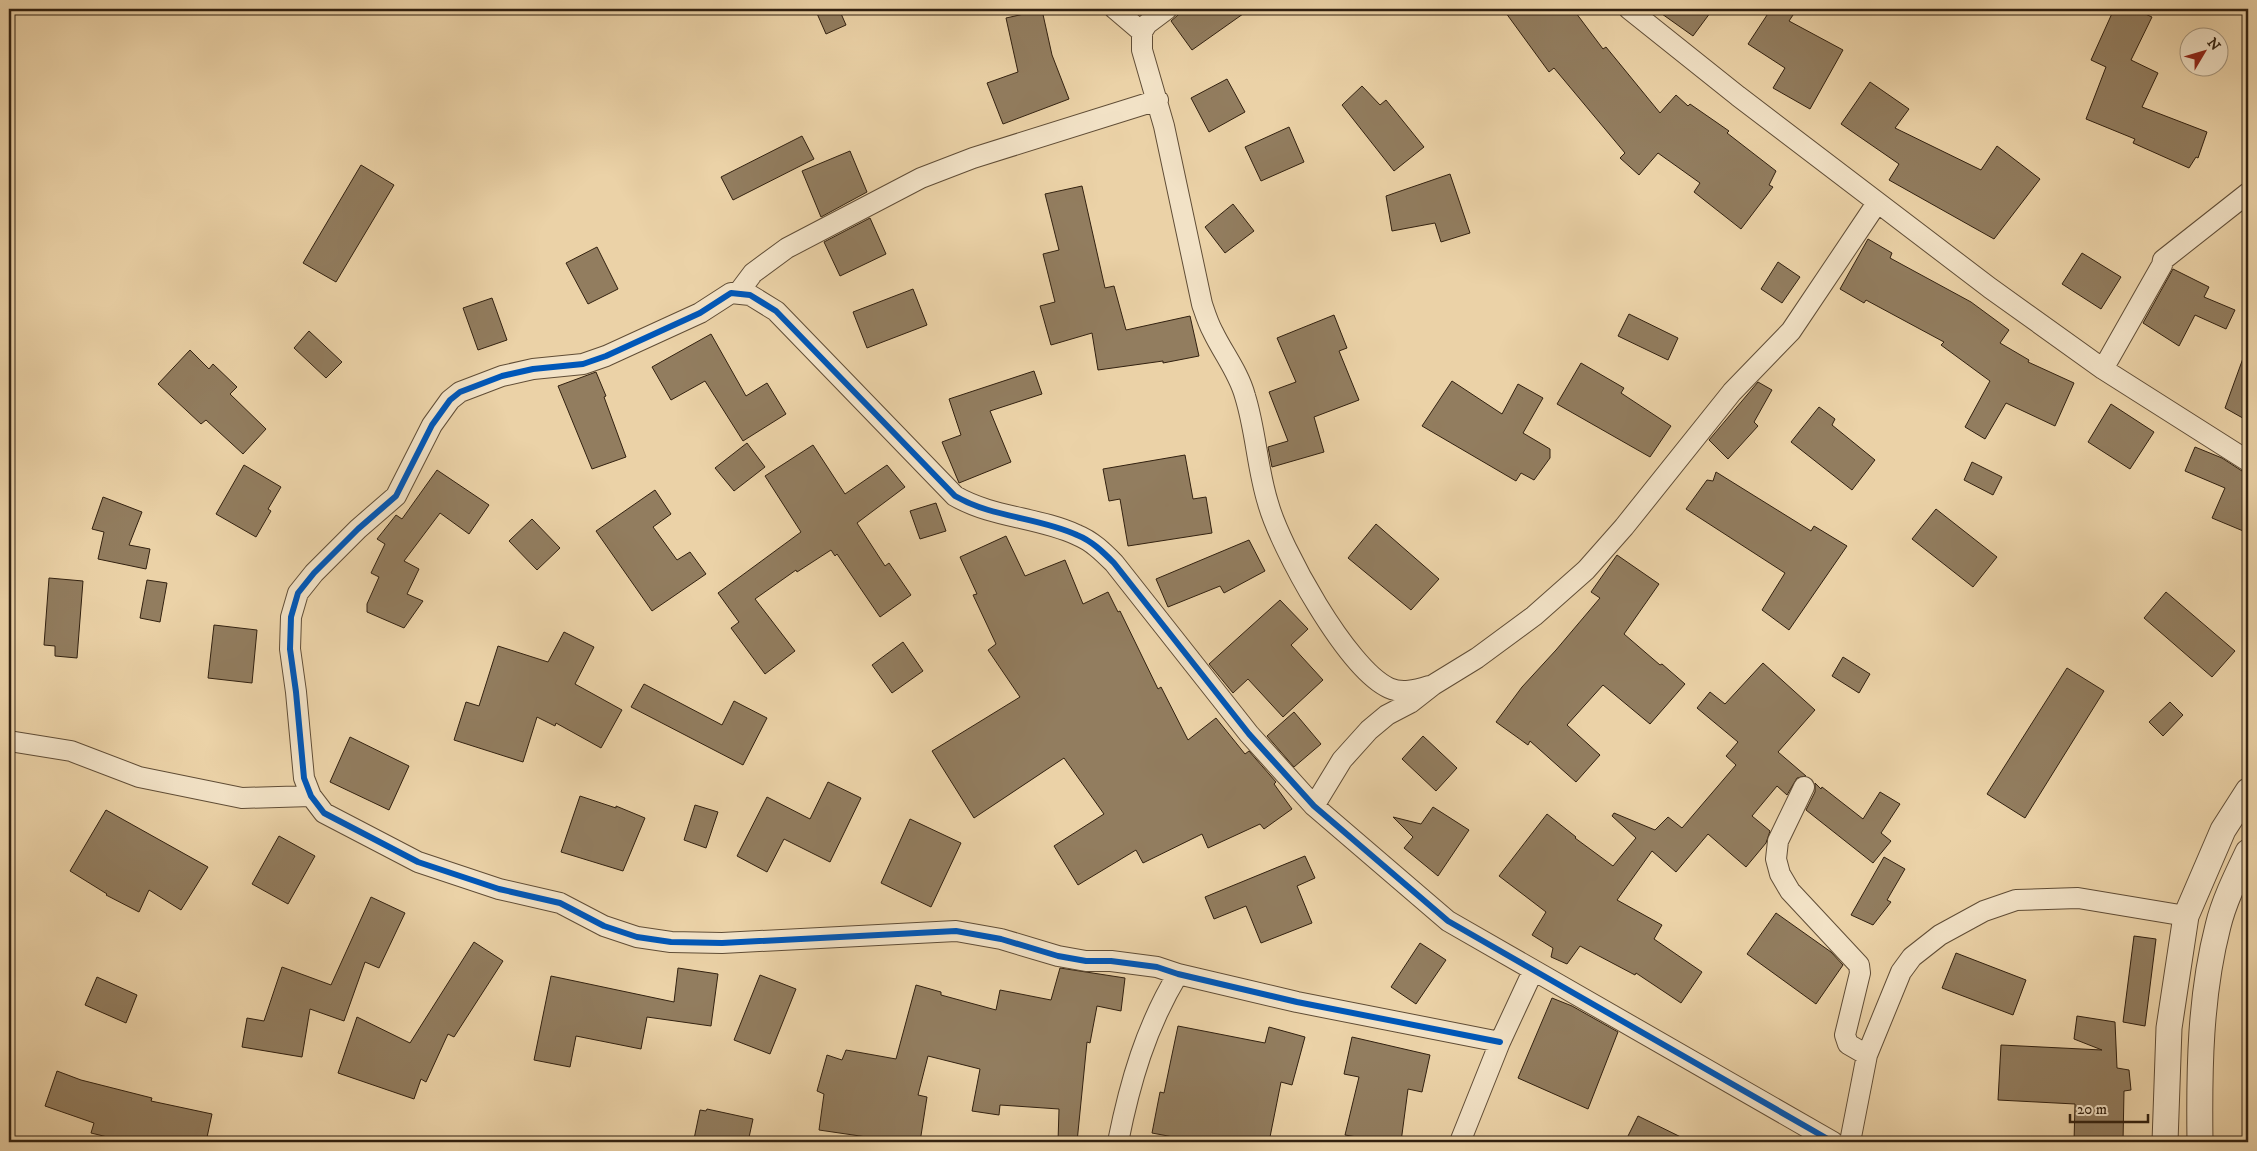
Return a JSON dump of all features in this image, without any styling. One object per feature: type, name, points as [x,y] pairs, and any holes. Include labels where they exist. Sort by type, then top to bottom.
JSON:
[{"type":"street","points":[[1115,9],[1142,32]]},
{"type":"street","points":[[1167,9],[1147,24],[1142,32],[1142,50],[1158,100],[1202,304],[1212,330],[1245,395],[1268,505],[1285,546],[1323,616],[1373,676],[1387,687],[1399,691],[1415,690],[1433,684]]},
{"type":"street","points":[[1629,9],[1738,96],[1990,288],[2103,369],[2248,461]]},
{"type":"street","points":[[738,292],[753,273],[787,248],[921,178],[956,164],[1158,100]]},
{"type":"street","points":[[2103,369],[2162,265],[2162,260],[2248,193]]},
{"type":"street","points":[[1314,806],[1342,760],[1369,730],[1433,684],[1477,658],[1534,616],[1586,570],[1624,527],[1732,392],[1791,331],[1877,202]]},
{"type":"street","points":[[1500,1042],[1297,1002],[1178,974],[1157,967],[1086,961],[1058,956],[1000,939],[956,931],[722,943],[671,942],[637,937],[604,926],[560,903],[498,889],[418,862],[324,813],[311,796],[304,778],[290,649],[291,617],[298,594],[314,573],[358,529],[396,496],[413,464],[419,448],[450,400],[469,388],[502,376],[533,369],[583,364],[606,356],[700,312],[731,293],[738,292],[750,296],[776,311],[955,496],[972,506],[990,512],[1051,525],[1079,535],[1098,547],[1114,563],[1249,734],[1314,806],[1448,921],[1833,1142]]},
{"type":"street","points":[[9,741],[71,751],[139,777],[242,798],[311,796]]},
{"type":"street","points":[[1804,787],[1778,841],[1776,859],[1780,874],[1790,891],[1859,965],[1860,974],[1845,1035],[1848,1044],[1867,1055]]},
{"type":"street","points":[[2165,1142],[2169,1028],[2186,916],[2223,830],[2248,791]]},
{"type":"street","points":[[2200,1142],[2202,1025],[2209,975],[2218,925],[2248,852]]},
{"type":"street","points":[[1850,1142],[1867,1055],[1901,972],[1912,957],[1955,925],[2016,900],[2078,898],[2186,916]]},
{"type":"street","points":[[1460,1142],[1500,1042],[1533,971]]},
{"type":"street","points":[[1118,1142],[1128,1090],[1161,1002],[1178,974]]},
{"type":"building","points":[[815,9],[839,9],[846,25],[826,34]]},
{"type":"building","points":[[1185,9],[1250,9],[1192,50],[1171,21]]},
{"type":"building","points":[[1503,9],[1573,9],[1603,49],[1606,47],[1660,113],[1676,95],[1688,106],[1690,104],[1729,131],[1727,133],[1776,171],[1769,185],[1773,187],[1741,229],[1694,192],[1700,183],[1658,153],[1639,175],[1620,158],[1625,153],[1554,68],[1549,72]]},
{"type":"building","points":[[1655,9],[1713,9],[1693,36]]},
{"type":"building","points":[[1771,9],[1797,9],[1789,21],[1843,50],[1810,109],[1773,88],[1785,68],[1748,44]]},
{"type":"building","points":[[2114,9],[2134,9],[2152,17],[2131,60],[2158,73],[2142,107],[2207,132],[2198,158],[2196,157],[2189,168],[2133,143],[2135,139],[2086,119],[2106,67],[2091,60]]},
{"type":"building","points":[[1042,10],[1052,55],[1069,99],[1003,124],[987,83],[1018,72],[1006,18]]},
{"type":"building","points":[[1227,79],[1245,112],[1209,132],[1191,98]]},
{"type":"building","points":[[1870,82],[1909,109],[1895,128],[1981,170],[1997,146],[2040,179],[1994,239],[1889,180],[1899,164],[1841,124]]},
{"type":"building","points":[[1362,86],[1380,105],[1386,100],[1424,147],[1394,171],[1342,105]]},
{"type":"building","points":[[1289,127],[1304,162],[1261,181],[1245,147]]},
{"type":"building","points":[[802,136],[814,159],[733,200],[721,177]]},
{"type":"building","points":[[850,151],[867,192],[821,217],[802,171]]},
{"type":"building","points":[[361,165],[394,185],[336,282],[303,263]]},
{"type":"building","points":[[1450,174],[1470,233],[1441,242],[1435,223],[1392,231],[1386,196]]},
{"type":"building","points":[[1082,186],[1105,288],[1114,286],[1126,330],[1190,316],[1199,356],[1163,363],[1163,361],[1098,370],[1092,333],[1051,345],[1040,306],[1055,302],[1043,254],[1059,250],[1045,194]]},
{"type":"building","points":[[1233,204],[1254,231],[1225,253],[1205,227]]},
{"type":"building","points":[[870,218],[886,254],[840,276],[824,242]]},
{"type":"building","points":[[1868,239],[1892,253],[1890,258],[1971,302],[2009,330],[2000,343],[2029,360],[2028,362],[2074,383],[2055,426],[2006,403],[1985,439],[1965,427],[1990,381],[1941,345],[1944,342],[1866,300],[1864,303],[1840,289]]},
{"type":"building","points":[[597,247],[618,289],[588,304],[566,263]]},
{"type":"building","points":[[2082,253],[2121,277],[2101,309],[2062,284]]},
{"type":"building","points":[[1778,262],[1800,277],[1782,303],[1761,289]]},
{"type":"building","points":[[2173,269],[2209,287],[2204,297],[2235,310],[2226,329],[2195,315],[2179,346],[2143,323]]},
{"type":"building","points":[[913,289],[927,325],[867,348],[853,312]]},
{"type":"building","points":[[492,298],[507,340],[478,350],[463,308]]},
{"type":"building","points":[[1629,314],[1678,338],[1668,360],[1618,336]]},
{"type":"building","points":[[1334,315],[1347,348],[1339,351],[1359,400],[1314,417],[1324,452],[1272,467],[1268,447],[1288,441],[1269,392],[1296,382],[1277,338]]},
{"type":"building","points":[[309,331],[342,362],[326,378],[294,348]]},
{"type":"building","points":[[711,334],[746,396],[767,383],[786,414],[743,441],[705,381],[671,400],[652,367]]},
{"type":"building","points":[[190,350],[209,369],[213,364],[237,387],[230,394],[266,429],[243,454],[206,420],[201,424],[158,384]]},
{"type":"building","points":[[2246,350],[2248,351],[2248,421],[2225,408]]},
{"type":"building","points":[[1581,363],[1624,388],[1621,393],[1671,426],[1650,457],[1557,404]]},
{"type":"building","points":[[1034,371],[1042,394],[990,411],[1011,462],[959,483],[942,442],[961,435],[949,399]]},
{"type":"building","points":[[596,372],[626,457],[592,469],[558,386]]},
{"type":"building","points":[[1452,381],[1502,414],[1518,384],[1543,398],[1523,433],[1550,449],[1550,458],[1534,480],[1521,473],[1516,481],[1422,426]]},
{"type":"building","points":[[1758,382],[1772,390],[1754,422],[1758,426],[1728,459],[1709,440]]},
{"type":"building","points":[[2111,404],[2154,432],[2130,469],[2088,442]]},
{"type":"building","points":[[1819,407],[1835,419],[1832,425],[1875,460],[1852,490],[1791,442]]},
{"type":"building","points":[[747,443],[765,467],[734,491],[715,468]]},
{"type":"building","points":[[813,445],[845,494],[887,465],[905,487],[857,523],[885,566],[889,563],[911,595],[880,617],[837,554],[835,556],[831,550],[797,572],[796,570],[755,599],[795,651],[765,674],[731,628],[739,622],[718,593],[801,532],[765,476]]},
{"type":"building","points":[[2195,447],[2222,458],[2248,473],[2248,533],[2212,518],[2225,488],[2185,471]]},
{"type":"building","points":[[1185,455],[1193,499],[1206,497],[1212,533],[1128,546],[1120,499],[1109,501],[1103,469]]},
{"type":"building","points":[[1972,462],[2002,477],[1993,495],[1964,480]]},
{"type":"building","points":[[244,465],[281,487],[268,509],[271,511],[256,537],[216,514]]},
{"type":"building","points":[[437,470],[489,505],[469,534],[440,513],[404,561],[419,569],[407,594],[423,601],[404,628],[367,612],[367,604],[379,577],[371,573],[385,544],[377,539],[396,515],[402,519]]},
{"type":"building","points":[[1716,472],[1811,531],[1814,526],[1847,546],[1789,630],[1762,610],[1785,573],[1686,509],[1707,480],[1713,481]]},
{"type":"building","points":[[655,490],[671,514],[653,527],[677,560],[690,552],[706,574],[652,611],[596,531]]},
{"type":"building","points":[[103,497],[142,512],[129,545],[150,549],[146,569],[98,559],[104,532],[92,529]]},
{"type":"building","points":[[936,503],[946,531],[920,539],[910,511]]},
{"type":"building","points":[[1936,509],[1997,557],[1973,587],[1912,539]]},
{"type":"building","points":[[532,519],[560,548],[537,570],[509,541]]},
{"type":"building","points":[[1376,524],[1439,579],[1411,610],[1348,558]]},
{"type":"building","points":[[1006,536],[1025,576],[1065,560],[1083,604],[1108,592],[1118,612],[1120,611],[1158,689],[1161,687],[1188,740],[1216,718],[1245,754],[1249,751],[1276,782],[1274,784],[1292,809],[1264,829],[1260,824],[1208,848],[1202,834],[1143,863],[1136,850],[1078,885],[1054,846],[1104,814],[1064,758],[974,818],[932,751],[1020,697],[988,650],[996,644],[973,595],[977,594],[960,557]]},
{"type":"building","points":[[1249,540],[1265,571],[1224,593],[1220,586],[1168,607],[1156,579]]},
{"type":"building","points":[[1617,555],[1659,584],[1624,634],[1685,684],[1650,724],[1603,685],[1567,725],[1600,755],[1576,782],[1530,741],[1528,745],[1496,722],[1522,687],[1600,598],[1591,592]]},
{"type":"building","points":[[49,578],[83,581],[77,658],[55,656],[55,646],[44,645]]},
{"type":"building","points":[[147,580],[167,583],[160,622],[140,618]]},
{"type":"building","points":[[2166,592],[2235,651],[2212,677],[2144,618]]},
{"type":"building","points":[[1280,600],[1308,629],[1291,645],[1323,680],[1283,717],[1248,679],[1233,693],[1209,664]]},
{"type":"building","points":[[214,625],[257,630],[252,683],[208,678]]},
{"type":"building","points":[[564,632],[594,647],[575,684],[622,710],[601,748],[556,723],[555,726],[537,717],[523,762],[454,740],[466,702],[479,706],[498,646],[548,662]]},
{"type":"building","points":[[903,642],[923,671],[892,693],[872,665]]},
{"type":"building","points":[[1843,657],[1870,674],[1859,693],[1832,676]]},
{"type":"building","points":[[1763,663],[1815,710],[1778,752],[1806,776],[1797,778],[1787,795],[1777,786],[1752,816],[1770,831],[1766,843],[1746,867],[1708,834],[1676,872],[1652,851],[1617,900],[1662,925],[1654,939],[1702,972],[1681,1003],[1636,973],[1635,975],[1580,946],[1567,964],[1551,957],[1553,948],[1532,935],[1546,912],[1499,876],[1547,814],[1575,838],[1613,866],[1636,838],[1612,816],[1614,813],[1655,830],[1668,817],[1682,828],[1736,765],[1726,756],[1738,742],[1697,708],[1710,692],[1725,704]]},
{"type":"building","points":[[2067,668],[2104,691],[2025,818],[1987,794]]},
{"type":"building","points":[[644,684],[722,725],[734,701],[767,718],[743,765],[631,707]]},
{"type":"building","points":[[2170,702],[2183,715],[2163,736],[2149,722]]},
{"type":"building","points":[[1294,712],[1321,744],[1294,767],[1267,736]]},
{"type":"building","points":[[1423,736],[1457,768],[1436,791],[1402,759]]},
{"type":"building","points":[[350,737],[409,766],[389,810],[330,782]]},
{"type":"building","points":[[828,782],[861,798],[830,862],[784,839],[767,872],[737,856],[767,797],[810,819]]},
{"type":"building","points":[[1815,783],[1863,819],[1880,792],[1900,804],[1881,833],[1891,841],[1873,863],[1806,810],[1815,792]]},
{"type":"building","points":[[580,796],[616,808],[616,806],[645,818],[623,871],[561,852]]},
{"type":"building","points":[[695,805],[718,812],[706,848],[684,840]]},
{"type":"building","points":[[1433,807],[1469,830],[1438,876],[1404,848],[1413,837],[1393,817],[1421,824]]},
{"type":"building","points":[[106,810],[208,867],[181,910],[149,890],[139,912],[106,895],[70,871]]},
{"type":"building","points":[[910,819],[961,843],[931,907],[881,883]]},
{"type":"building","points":[[279,836],[315,856],[288,904],[252,884]]},
{"type":"building","points":[[1305,856],[1315,878],[1297,886],[1312,923],[1261,943],[1246,906],[1214,919],[1205,897]]},
{"type":"building","points":[[1884,857],[1905,869],[1887,900],[1891,902],[1873,925],[1851,915]]},
{"type":"building","points":[[371,897],[405,913],[379,968],[365,962],[344,1021],[310,1009],[302,1057],[242,1047],[247,1018],[264,1021],[282,967],[331,985]]},
{"type":"building","points":[[1776,913],[1831,952],[1843,965],[1816,1004],[1747,954]]},
{"type":"building","points":[[2134,936],[2156,939],[2145,1026],[2123,1022]]},
{"type":"building","points":[[474,942],[503,961],[454,1037],[448,1034],[426,1082],[421,1079],[414,1099],[338,1073],[357,1017],[410,1043]]},
{"type":"building","points":[[1420,943],[1446,960],[1416,1004],[1391,987]]},
{"type":"building","points":[[1956,953],[2026,980],[2013,1015],[1942,988]]},
{"type":"building","points":[[678,968],[718,974],[711,1026],[647,1017],[641,1049],[576,1036],[570,1067],[534,1060],[551,976],[674,1002]]},
{"type":"building","points":[[1060,968],[1125,978],[1121,1011],[1097,1006],[1090,1043],[1087,1042],[1077,1142],[1058,1142],[1059,1109],[1000,1105],[999,1115],[972,1111],[980,1069],[928,1056],[918,1095],[927,1097],[920,1142],[901,1142],[819,1130],[824,1094],[817,1091],[827,1055],[842,1060],[846,1050],[896,1059],[916,985],[941,992],[941,995],[996,1010],[1000,990],[1051,1000]]},
{"type":"building","points":[[760,975],[796,989],[770,1054],[734,1040]]},
{"type":"building","points":[[97,977],[137,995],[126,1023],[85,1005]]},
{"type":"building","points":[[1552,998],[1572,1006],[1618,1032],[1588,1109],[1518,1078]]},
{"type":"building","points":[[2077,1016],[2115,1022],[2117,1068],[2129,1070],[2131,1090],[2124,1091],[2123,1142],[2074,1142],[2075,1104],[1998,1100],[2001,1045],[2102,1050],[2074,1039]]},
{"type":"building","points":[[1178,1026],[1265,1043],[1269,1027],[1305,1037],[1292,1085],[1281,1082],[1269,1142],[1200,1142],[1152,1133],[1160,1092],[1164,1093]]},
{"type":"building","points":[[1352,1037],[1430,1055],[1422,1092],[1408,1089],[1401,1142],[1387,1142],[1345,1135],[1359,1077],[1344,1074]]},
{"type":"building","points":[[57,1071],[81,1080],[152,1098],[151,1101],[212,1114],[206,1142],[168,1142],[142,1137],[141,1142],[128,1142],[91,1133],[94,1123],[45,1106]]},
{"type":"building","points":[[707,1109],[753,1119],[748,1142],[710,1142],[694,1139],[700,1110],[706,1111]]},
{"type":"building","points":[[1638,1116],[1691,1142],[1625,1142]]},
{"type":"cycle path","points":[[1500,1042],[1297,1002],[1178,974],[1157,967],[1111,961],[1086,961],[1058,956],[1001,939],[956,931],[722,943],[671,942],[637,937],[604,926],[560,903],[499,889],[418,862],[324,813],[311,796],[304,778],[290,649],[291,617],[298,593],[314,573],[358,529],[396,496],[432,425],[450,400],[460,392],[502,376],[533,369],[583,364],[606,356],[700,313],[731,293],[750,295],[776,311],[955,496],[985,509],[1062,529],[1082,537],[1101,551],[1114,563],[1249,734],[1314,806],[1448,921],[1833,1142]]}]
